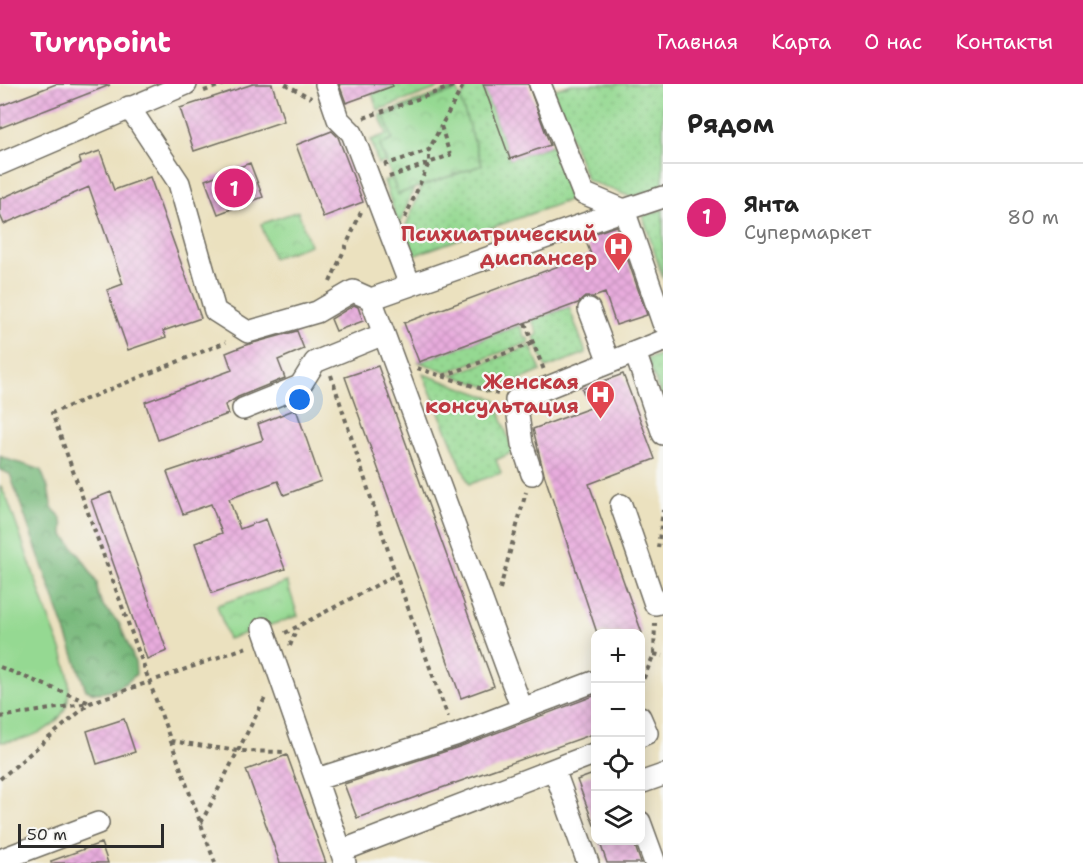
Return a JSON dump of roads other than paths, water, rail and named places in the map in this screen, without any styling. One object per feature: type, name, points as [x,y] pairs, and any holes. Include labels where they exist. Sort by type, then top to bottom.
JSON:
[{"type":"street","points":[[0,164],[129,108],[153,90],[186,84]]},
{"type":"street","points":[[326,84],[338,119],[352,133],[410,285]]},
{"type":"street","points":[[540,84],[584,193],[624,210],[663,322]]},
{"type":"street","points":[[129,108],[179,183],[215,310],[248,332],[317,312],[352,291],[371,298],[663,197]]},
{"type":"street","points":[[371,298],[522,709]]},
{"type":"street","points":[[589,309],[609,362]]},
{"type":"street","points":[[243,409],[300,386],[315,362],[384,334]]},
{"type":"street","points":[[532,474],[522,444],[516,400],[663,341]]},
{"type":"street","points":[[636,352],[663,434]]},
{"type":"street","points":[[621,505],[659,603]]},
{"type":"street","points":[[265,634],[343,857],[591,755]]},
{"type":"street","points":[[317,779],[455,735],[591,683]]},
{"type":"street","points":[[554,769],[588,863]]},
{"type":"street","points":[[645,781],[663,775]]},
{"type":"street","points":[[0,860],[98,823]]},
{"type":"street","points":[[645,836],[655,863]]},
{"type":"place","name":"Янта","points":[[234,188]]},
{"type":"place","name":"Психиатрический диспансер","points":[[618,272]]},
{"type":"place","name":"Женская консультация","points":[[600,420]]}]
